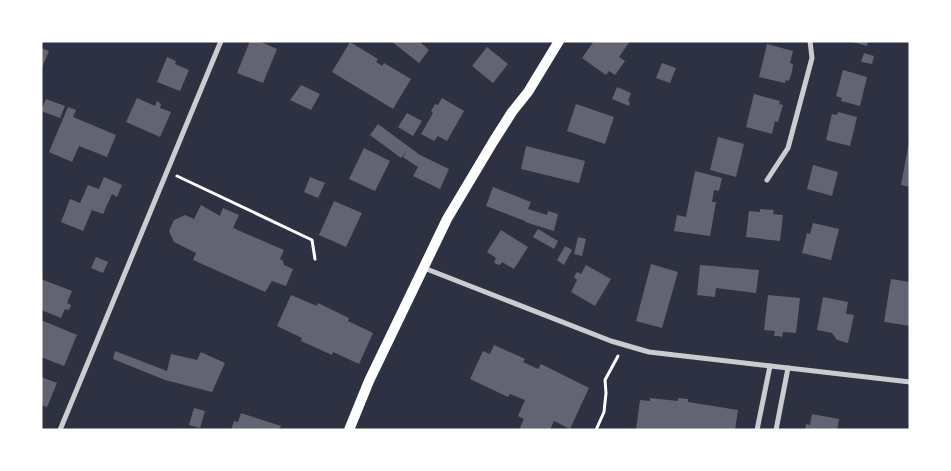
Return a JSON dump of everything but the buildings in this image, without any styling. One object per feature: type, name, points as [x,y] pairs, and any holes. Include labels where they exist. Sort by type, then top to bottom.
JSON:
[{"type":"main road","points":[[349,430],[369,382],[447,219],[488,150],[512,112],[528,92],[559,41]]},
{"type":"street","points":[[60,430],[221,41]]},
{"type":"street","points":[[767,180],[788,148],[812,58],[810,41]]},
{"type":"street","points":[[423,268],[611,341],[650,352],[910,382]]},
{"type":"street","points":[[757,430],[770,366]]},
{"type":"street","points":[[776,430],[788,368]]},
{"type":"path","points":[[167,172],[312,240],[315,259]]},
{"type":"path","points":[[596,430],[604,412],[605,380],[625,345]]}]
